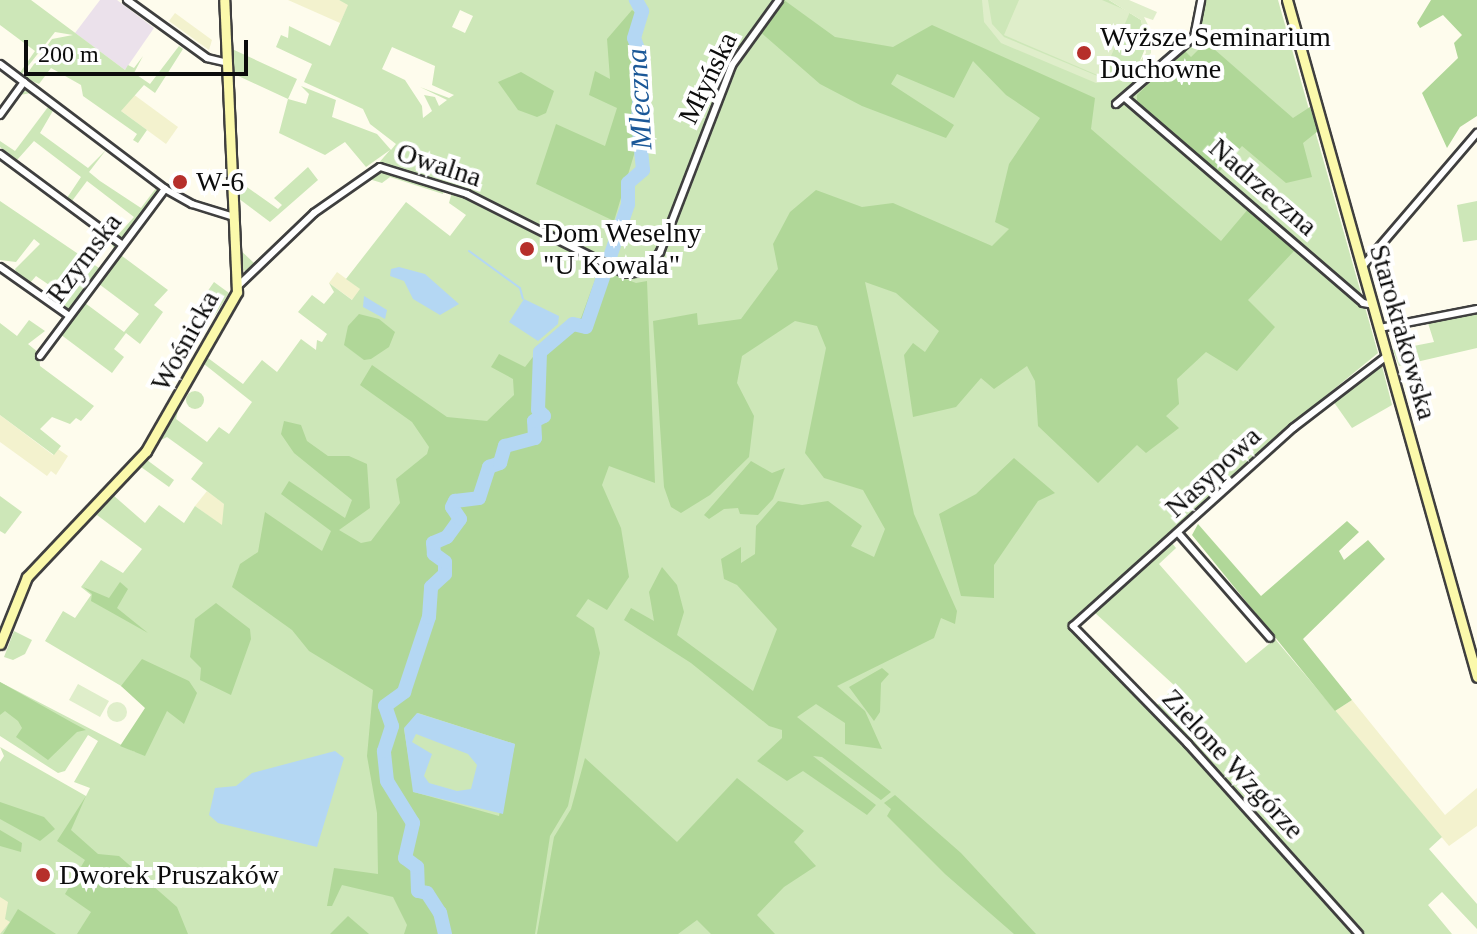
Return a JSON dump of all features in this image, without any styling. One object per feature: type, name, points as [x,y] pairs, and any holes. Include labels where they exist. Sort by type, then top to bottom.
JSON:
[{"type":"street","points":[[127,0],[207,58],[225,62]]},
{"type":"street","name":"Wośnicka","points":[[0,644],[18,594],[34,568],[157,435],[239,285],[231,216],[224,0]]},
{"type":"street","name":"Młyńska","points":[[650,268],[732,65],[779,0]]},
{"type":"street","points":[[1116,104],[1194,37],[1201,0]]},
{"type":"street","name":"Starokrakowska","points":[[1287,0],[1477,677]]},
{"type":"street","points":[[0,64],[165,189],[192,204],[231,216]]},
{"type":"street","points":[[0,115],[24,82]]},
{"type":"street","name":"Nadrzeczna","points":[[1125,98],[1363,303],[1373,305]]},
{"type":"street","points":[[1362,267],[1477,133]]},
{"type":"street","points":[[0,154],[121,244]]},
{"type":"street","name":"Owalna","points":[[239,285],[314,213],[380,167],[467,194],[632,276],[650,268]]},
{"type":"street","name":"Rzymska","points":[[40,356],[165,189]]},
{"type":"street","points":[[0,267],[68,315]]},
{"type":"street","points":[[1380,328],[1477,309]]},
{"type":"street","name":"Nasypowa","points":[[1073,626],[1179,534],[1293,428],[1387,356]]},
{"type":"street","points":[[1179,534],[1270,638]]},
{"type":"street","name":"Zielone Wzgórze","points":[[1073,626],[1188,744],[1359,934]]},
{"type":"shaded area","points":[[100,0],[117,0],[154,28],[125,70],[75,33]]},
{"type":"green space","points":[[0,0],[31,0],[125,70],[128,65],[134,68],[143,56],[134,73],[150,84],[179,46],[183,49],[155,93],[144,85],[121,111],[147,130],[138,143],[133,140],[137,134],[83,96],[81,85],[51,68],[39,84],[24,78],[52,39],[73,35],[55,32],[19,74],[35,51],[0,25]]},
{"type":"green space","points":[[288,0],[339,0],[349,4],[340,23]]},
{"type":"green space","points":[[339,0],[1109,0],[1141,20],[1147,44],[1137,68],[1151,73],[1194,32],[1203,0],[1278,0],[1378,353],[1289,426],[1073,629],[1238,804],[1196,747],[1156,707],[1175,686],[1094,612],[1172,543],[1176,548],[1159,564],[1246,663],[1275,639],[1442,837],[1429,849],[1477,904],[1477,929],[1442,892],[1428,905],[1452,934],[0,934],[10,922],[5,919],[8,902],[0,897],[0,762],[4,756],[0,747],[86,796],[90,788],[74,782],[98,741],[88,735],[65,771],[58,773],[0,736],[0,682],[135,752],[155,706],[45,641],[63,611],[75,618],[91,595],[81,587],[101,560],[123,573],[142,549],[97,515],[79,529],[113,495],[145,523],[159,505],[184,523],[195,506],[222,525],[224,504],[191,479],[203,463],[167,437],[161,440],[178,410],[176,419],[207,442],[219,427],[229,434],[252,402],[204,364],[208,358],[243,384],[262,360],[277,372],[301,339],[316,350],[317,340],[322,342],[327,334],[298,312],[312,295],[324,304],[334,292],[329,283],[352,300],[360,289],[346,279],[406,202],[450,236],[466,215],[449,203],[452,192],[447,188],[377,165],[390,150],[366,167],[345,142],[325,155],[279,133],[288,99],[306,104],[309,94],[301,86],[336,100],[332,117],[377,134],[391,150],[396,144],[370,124],[363,109],[304,82],[312,64],[276,47],[281,35],[288,38],[289,26],[330,46],[348,5]],"holes":[[[460,10],[473,16],[465,33],[452,27]],[[392,47],[435,66],[432,85],[454,95],[449,98],[420,87],[447,100],[439,106],[435,97],[424,95],[432,111],[423,118],[422,106],[405,80],[382,69]]]},
{"type":"green space","points":[[784,0],[835,37],[893,47],[932,25],[1095,98],[1091,129],[1221,241],[1249,208],[1294,251],[1248,300],[1275,327],[1237,371],[1206,352],[1177,379],[1179,404],[1166,416],[1179,428],[1146,453],[1137,445],[1098,483],[1038,426],[1035,381],[1027,366],[994,389],[981,378],[956,407],[913,417],[904,355],[913,343],[925,352],[939,331],[896,293],[865,282],[914,514],[957,611],[955,624],[941,618],[934,638],[837,686],[865,711],[882,749],[845,744],[845,723],[816,704],[797,717],[891,792],[881,800],[822,757],[813,756],[876,805],[867,815],[803,771],[787,781],[757,761],[782,738],[782,730],[769,726],[691,663],[624,620],[631,608],[654,621],[649,592],[662,567],[677,585],[684,612],[677,635],[753,691],[777,629],[737,585],[724,579],[721,559],[741,547],[741,563],[755,554],[756,526],[778,501],[802,505],[828,501],[862,526],[851,546],[874,557],[885,529],[863,490],[824,478],[805,453],[826,348],[817,326],[795,321],[742,356],[737,383],[754,416],[749,457],[710,495],[681,513],[671,507],[664,487],[653,321],[697,313],[698,325],[741,319],[778,269],[773,244],[790,212],[816,190],[862,207],[893,203],[992,246],[1009,229],[995,222],[1009,164],[1040,118],[1006,95],[973,61],[954,98],[897,74],[891,84],[954,125],[946,138],[862,106],[820,84],[759,31]]},
{"type":"green space","points":[[982,0],[988,0],[992,24],[1004,37],[1107,80],[1130,74],[1146,53],[1141,20],[1109,0],[1129,0],[1157,12],[1153,20],[1144,17],[1151,31],[1151,53],[1128,80],[1096,83],[1001,43],[984,22]]},
{"type":"green space","points":[[1019,0],[1102,0],[1130,12],[1102,77],[1004,35]]},
{"type":"green space","points":[[1431,0],[1477,0],[1477,116],[1460,127],[1447,148],[1422,93],[1458,58],[1454,43],[1462,35],[1443,15],[1420,28],[1417,23]]},
{"type":"green space","points":[[632,10],[636,13],[629,43],[635,61],[636,148],[614,221],[536,184],[556,124],[605,146],[617,108],[589,95],[595,71],[610,79],[607,39]]},
{"type":"green space","points":[[175,13],[212,40],[209,50],[169,21]]},
{"type":"green space","points":[[1206,42],[1293,118],[1310,107],[1318,131],[1303,143],[1312,177],[1286,183],[1242,146],[1218,173],[1137,104],[1137,95],[1184,50],[1191,57]]},
{"type":"green space","points":[[232,49],[297,79],[288,99],[234,74],[232,87]]},
{"type":"green space","points":[[521,72],[554,91],[546,113],[537,117],[518,110],[498,82]]},
{"type":"green space","points":[[24,91],[31,92],[54,109],[40,133],[88,168],[106,150],[89,172],[100,181],[141,208],[156,188],[158,192],[123,238],[117,236],[134,217],[87,181],[72,201],[67,198],[81,177],[34,141],[17,160],[0,147],[0,141],[15,151],[48,107],[31,93],[20,95]]},
{"type":"green space","points":[[133,94],[178,127],[166,144],[121,111]]},
{"type":"green space","points":[[234,138],[237,180],[278,209],[282,205],[274,198],[308,167],[318,180],[270,222],[238,198],[237,204]]},
{"type":"green space","points":[[178,171],[189,179],[179,194],[167,186]]},
{"type":"green space","points":[[386,171],[444,189],[443,194],[390,177],[382,183],[369,179]]},
{"type":"green space","points":[[0,201],[99,268],[111,253],[68,311],[48,299],[55,289],[36,276],[30,283],[42,295],[18,276],[15,269],[40,244],[34,239],[16,262],[0,260]]},
{"type":"green space","points":[[1477,201],[1477,240],[1463,242],[1457,205]]},
{"type":"green space","points":[[279,239],[249,273],[239,268],[237,247],[254,263]]},
{"type":"green space","points":[[118,253],[168,290],[154,305],[163,312],[140,344],[126,333],[114,349],[124,357],[112,373],[60,334],[85,303],[124,332],[139,314],[99,284],[90,294]]},
{"type":"green space","points":[[599,269],[636,283],[647,281],[655,483],[609,466],[602,485],[621,528],[629,577],[607,610],[588,599],[576,616],[594,628],[600,653],[568,806],[550,836],[535,934],[404,934],[407,925],[393,897],[342,885],[332,906],[327,906],[334,868],[378,874],[377,813],[367,756],[373,690],[309,651],[292,630],[232,587],[240,564],[258,552],[265,512],[322,551],[331,531],[281,494],[289,481],[345,518],[352,500],[294,453],[281,434],[284,421],[301,425],[307,441],[328,456],[349,456],[367,464],[370,508],[339,530],[361,543],[371,541],[400,503],[396,479],[427,454],[429,447],[412,422],[360,385],[372,365],[447,417],[487,421],[514,395],[513,379],[491,367],[499,354],[525,367],[547,339],[581,318]],"holes":[[[418,713],[515,744],[499,816],[414,792],[404,729]]]},
{"type":"green space","points":[[337,272],[363,291],[355,302],[329,283]]},
{"type":"green space","points":[[214,282],[229,293],[214,317],[221,302],[207,292]]},
{"type":"green space","points":[[1477,311],[1477,348],[1399,366],[1393,350],[1434,342],[1427,320]]},
{"type":"green space","points":[[359,314],[379,319],[395,332],[389,347],[371,359],[364,360],[344,345],[348,326]]},
{"type":"green space","points":[[29,320],[45,331],[28,344],[39,353],[40,366],[94,406],[81,421],[76,418],[70,424],[52,417],[40,429],[61,446],[54,455],[0,415],[0,323],[17,336]]},
{"type":"green space","points":[[1377,364],[1382,366],[1392,405],[1352,428],[1333,401]]},
{"type":"green space","points":[[191,391],[199,391],[204,400],[202,407],[191,409],[186,404],[186,396]]},
{"type":"green space","points":[[0,415],[53,455],[58,449],[68,456],[56,475],[51,471],[47,476],[0,442]]},
{"type":"green space","points":[[1014,458],[1055,493],[1038,501],[994,565],[994,598],[961,596],[939,514],[976,494]]},
{"type":"green space","points":[[147,460],[174,480],[169,487],[141,467]]},
{"type":"green space","points":[[751,461],[772,473],[785,468],[773,499],[758,515],[740,514],[738,508],[724,509],[709,519],[704,515]]},
{"type":"green space","points":[[207,491],[235,512],[225,528],[195,506]]},
{"type":"green space","points":[[0,496],[22,512],[5,534],[0,531]]},
{"type":"green space","points":[[1347,521],[1359,532],[1339,551],[1344,560],[1368,540],[1385,559],[1303,639],[1352,700],[1335,711],[1192,535],[1198,524],[1261,596]]},
{"type":"green space","points":[[120,582],[128,589],[117,608],[148,633],[91,601],[92,594],[83,587],[109,598]]},
{"type":"green space","points":[[216,603],[250,629],[251,639],[231,695],[200,680],[201,668],[190,657],[195,619]]},
{"type":"green space","points":[[14,631],[32,640],[25,654],[13,660],[4,657]]},
{"type":"green space","points":[[142,659],[189,681],[197,693],[184,724],[167,711],[145,756],[120,746],[145,708],[121,686]]},
{"type":"green space","points":[[882,668],[889,674],[881,683],[880,712],[874,721],[849,687]]},
{"type":"green space","points":[[0,682],[86,730],[77,732],[48,760],[16,737],[22,728],[18,721],[5,711],[0,715]]},
{"type":"green space","points":[[78,684],[109,701],[100,717],[69,700]]},
{"type":"green space","points":[[1352,700],[1445,815],[1477,788],[1477,826],[1449,846],[1335,711]]},
{"type":"green space","points":[[113,702],[121,702],[127,712],[121,722],[113,722],[107,716],[107,708]]},
{"type":"green space","points":[[585,758],[677,842],[737,778],[804,831],[794,842],[816,866],[784,887],[757,915],[775,934],[711,934],[697,920],[678,934],[537,934],[554,837],[571,809]]},
{"type":"green space","points":[[895,795],[961,853],[1036,934],[1014,934],[945,874],[887,816],[891,809],[884,803]]},
{"type":"green space","points":[[86,796],[71,830],[98,854],[119,856],[177,907],[188,934],[77,934],[91,912],[65,894],[85,860],[57,841]]},
{"type":"green space","points":[[0,802],[44,817],[55,829],[40,841],[0,819]]},
{"type":"green space","points":[[0,830],[22,843],[21,852],[0,846]]},
{"type":"green space","points":[[0,883],[25,898],[3,934],[0,934]]},
{"type":"green space","points":[[18,909],[56,934],[3,934]]},
{"type":"green space","points":[[348,916],[369,934],[330,934]]},
{"type":"water","points":[[399,267],[425,274],[459,304],[440,315],[413,299],[404,281],[390,276],[391,269]]},
{"type":"water","points":[[364,296],[387,310],[385,319],[363,307]]},
{"type":"water","points":[[524,299],[559,316],[558,324],[538,341],[509,322]]},
{"type":"water","points":[[417,713],[515,744],[503,814],[413,792],[404,728]],"holes":[[[416,734],[468,754],[477,765],[471,789],[457,791],[429,783],[424,776],[432,754],[412,742]]]},
{"type":"water","points":[[335,751],[344,758],[317,847],[218,823],[209,815],[215,788],[236,786],[252,773]]},
{"type":"waterway","name":"Mleczna","points":[[445,934],[440,913],[427,893],[418,891],[417,867],[405,858],[413,823],[387,781],[384,751],[392,726],[385,706],[404,692],[429,617],[431,587],[445,574],[445,562],[434,554],[433,543],[447,537],[460,519],[452,507],[455,501],[479,498],[489,467],[500,463],[505,446],[535,438],[534,421],[544,416],[538,410],[540,352],[573,324],[586,327],[628,204],[628,183],[643,170],[638,120],[642,60],[634,38],[642,11],[636,0]]},
{"type":"waterway","points":[[469,251],[520,288],[523,299]]},
{"type":"place","name":"Wyższe Seminarium Duchowne","points":[[1084,53]]},
{"type":"place","name":"W-6","points":[[180,182]]},
{"type":"place","name":"Dom Weselny \"U Kowala\"","points":[[527,249]]},
{"type":"place","name":"Dworek Pruszaków","points":[[43,875]]}]
